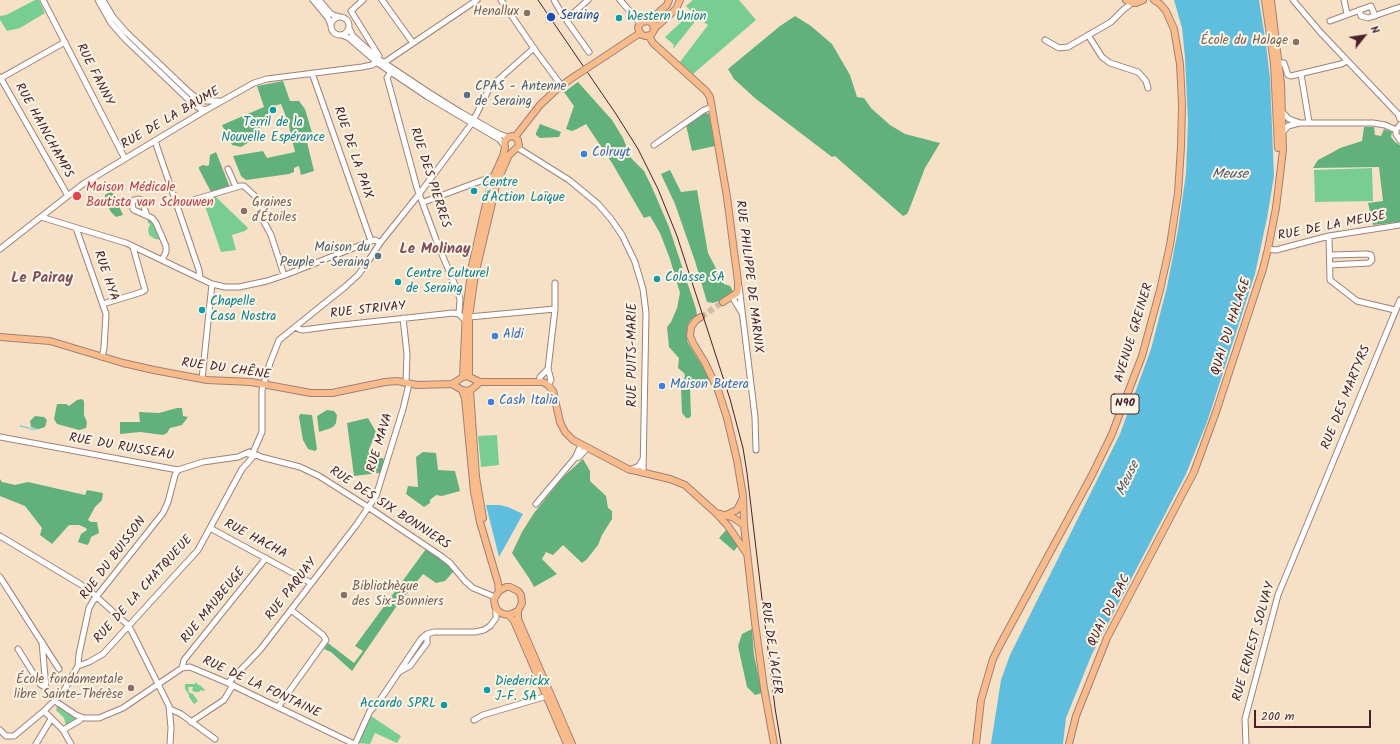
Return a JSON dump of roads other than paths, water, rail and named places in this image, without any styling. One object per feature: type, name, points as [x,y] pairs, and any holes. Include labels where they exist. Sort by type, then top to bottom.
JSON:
[{"type":"main road","points":[[669,0],[667,5],[649,21],[640,23],[638,27],[640,33],[644,36],[649,36],[676,9],[680,0]]},
{"type":"main road","points":[[1127,1],[1136,3],[1143,0]]},
{"type":"main road","name":"AVENUE GREINER","points":[[976,744],[981,700],[988,674],[996,654],[1112,434],[1142,356],[1159,294],[1170,245],[1178,193],[1182,104],[1180,64],[1175,34],[1166,11],[1154,0]]},
{"type":"main road","name":"QUAI DU HALAGE","points":[[1265,0],[1274,64],[1278,150],[1280,161]]},
{"type":"main road","name":"QUAI DU HALAGE","points":[[1184,494],[1209,434],[1253,301],[1268,249],[1279,188],[1282,150],[1282,112],[1279,63],[1271,0]]},
{"type":"main road","points":[[649,21],[653,24],[654,30]]},
{"type":"main road","points":[[499,591],[479,519],[474,492],[465,398],[461,389],[466,378],[467,319],[472,266],[488,195],[505,146],[504,142],[512,137],[561,85],[640,33]]},
{"type":"main road","name":"RUE PHILIPPE DE MARNIX","points":[[649,36],[653,43],[708,93],[712,107],[727,197],[738,282],[738,296]]},
{"type":"main road","points":[[467,319],[493,194],[500,172],[519,142],[512,137]]},
{"type":"main road","points":[[505,146],[507,150],[515,150]]},
{"type":"main road","points":[[725,301],[738,296]]},
{"type":"main road","name":"RUE DE L'ACIER","points":[[701,317],[696,320],[691,327],[690,336],[692,343],[711,376],[722,402],[737,460],[743,496],[747,554],[760,660],[774,744]]},
{"type":"main road","name":"RUE DU CHÊNE","points":[[0,337],[50,341],[142,368],[202,379],[251,382],[306,393],[324,394],[385,382],[422,385],[452,384],[466,378]]},
{"type":"main road","points":[[466,378],[480,382],[539,382],[548,385],[552,391],[562,427],[569,436],[584,446],[629,470],[682,483],[694,492],[728,526],[747,554]]},
{"type":"main road","points":[[466,378],[474,382],[471,389],[476,477],[480,503],[494,558],[502,584],[506,587],[515,589],[521,595],[522,603],[518,611],[518,619],[572,744]]},
{"type":"main road","points":[[471,389],[480,382]]},
{"type":"main road","name":"RUE DU CHÊNE","points":[[452,384],[461,389],[471,389]]},
{"type":"main road","name":"QUAI DU BAC","points":[[1069,744],[1076,716],[1107,638],[1184,494]]},
{"type":"main road","points":[[726,515],[738,509],[743,496]]},
{"type":"main road","points":[[716,513],[736,519],[744,525],[740,529],[736,530],[728,526]]},
{"type":"main road","points":[[506,587],[499,591],[495,597],[494,604],[496,609],[514,621],[567,744]]},
{"type":"main road","points":[[506,615],[518,611]]},
{"type":"street","name":"RUE FANNY","points":[[43,0],[125,159]]},
{"type":"street","points":[[98,0],[108,17],[125,39],[193,104],[206,110]]},
{"type":"street","points":[[104,0],[113,17],[126,32],[193,95],[208,101],[225,100]]},
{"type":"street","points":[[313,0],[328,18],[334,33],[350,39],[380,61],[473,121],[499,139],[505,146]]},
{"type":"street","points":[[319,0],[331,14],[339,18],[346,19],[353,36],[391,71],[428,97],[499,134],[512,137]]},
{"type":"street","points":[[363,0],[352,10],[352,13],[380,61]]},
{"type":"street","points":[[382,0],[413,43]]},
{"type":"street","name":"RUE DE LA BAUME","points":[[0,249],[83,184],[225,100],[262,81],[368,66],[413,43],[477,0]]},
{"type":"street","points":[[501,0],[561,85]]},
{"type":"street","points":[[554,0],[589,52]]},
{"type":"street","points":[[567,18],[588,0]]},
{"type":"street","points":[[620,0],[640,23]]},
{"type":"street","points":[[1293,0],[1347,60],[1398,111],[1400,119]]},
{"type":"street","points":[[1344,0],[1347,14]]},
{"type":"street","points":[[1370,0],[1375,16]]},
{"type":"street","points":[[1045,40],[1056,47],[1065,48],[1111,22],[1122,10],[1127,1]]},
{"type":"street","points":[[1330,21],[1371,6]]},
{"type":"street","points":[[1359,10],[1363,18],[1368,18],[1400,7]]},
{"type":"street","points":[[331,25],[334,20],[339,18]]},
{"type":"street","points":[[342,35],[349,28]]},
{"type":"street","points":[[1088,35],[1102,57],[1110,63],[1138,72],[1146,81],[1148,88]]},
{"type":"street","points":[[0,77],[65,42]]},
{"type":"street","name":"RUE DE LA CHATQUEUE","points":[[78,666],[102,655],[198,550],[250,457],[262,432],[261,400],[264,385],[278,342],[354,279],[473,121],[489,88],[534,48]]},
{"type":"street","points":[[1279,63],[1284,63],[1289,76],[1341,64],[1347,60]]},
{"type":"street","name":"RUE DES PIERRES","points":[[391,71],[387,78],[420,193],[438,245],[458,292],[460,299],[459,314]]},
{"type":"street","name":"RUE DE LA PAIX","points":[[312,74],[371,241]]},
{"type":"street","points":[[1301,74],[1309,122]]},
{"type":"street","name":"RUE HAINCHAMPS","points":[[0,77],[68,196]]},
{"type":"street","points":[[192,120],[194,112],[193,104]]},
{"type":"street","points":[[654,145],[704,110],[712,107]]},
{"type":"street","points":[[1282,112],[1288,119],[1300,123]]},
{"type":"street","points":[[1282,132],[1288,126],[1309,122],[1376,123],[1398,127],[1396,136],[1400,140]]},
{"type":"street","points":[[155,141],[199,270],[200,278]]},
{"type":"street","name":"RUE PUITS-MARIE","points":[[515,150],[570,180],[598,204],[622,235],[635,262],[643,289],[646,313],[643,474]]},
{"type":"street","points":[[228,168],[236,187]]},
{"type":"street","points":[[424,202],[494,176]]},
{"type":"street","points":[[177,205],[242,186],[256,196],[262,212],[264,224],[271,235],[284,275]]},
{"type":"street","points":[[147,216],[156,221],[165,243],[166,250],[162,260]]},
{"type":"street","points":[[41,218],[126,243],[212,284],[225,287],[262,282],[371,241],[375,240],[380,243]]},
{"type":"street","name":"RUE DE LA MEUSE","points":[[1268,249],[1276,250],[1329,236],[1400,225]]},
{"type":"street","name":"RUE HYA","points":[[76,228],[106,314],[104,348],[102,356]]},
{"type":"street","points":[[1329,236],[1330,280],[1357,301],[1396,310]]},
{"type":"street","points":[[103,304],[145,290],[133,247]]},
{"type":"street","points":[[1330,255],[1367,254],[1371,255],[1372,260],[1369,263],[1330,265]]},
{"type":"street","points":[[548,385],[551,380],[548,369],[555,309],[555,283]]},
{"type":"street","points":[[202,379],[212,284]]},
{"type":"street","points":[[738,296],[734,299],[742,314]]},
{"type":"street","name":"RUE PHILIPPE DE MARNIX","points":[[738,296],[742,314],[755,417],[756,450]]},
{"type":"street","name":"RUE DES MARTYRS","points":[[1315,505],[1400,300]]},
{"type":"street","points":[[725,301],[736,304]]},
{"type":"street","points":[[459,314],[467,319],[555,309]]},
{"type":"street","name":"RUE STRIVAY","points":[[296,327],[303,330],[404,318],[453,313],[459,314]]},
{"type":"street","name":"RUE MAVA","points":[[368,507],[378,492],[407,384],[407,357],[404,318]]},
{"type":"street","points":[[539,382],[540,377],[548,369]]},
{"type":"street","name":"RUE DU RUISSEAU","points":[[0,438],[178,470],[203,462],[238,457],[240,455],[250,457]]},
{"type":"street","points":[[536,504],[575,458],[579,457],[584,446]]},
{"type":"street","name":"RUE DES SIX BONNIERS","points":[[250,457],[257,455],[305,468],[368,507],[442,556],[473,588],[495,597]]},
{"type":"street","points":[[629,470],[638,467],[644,459]]},
{"type":"street","name":"RUE DU BUISSON","points":[[78,666],[79,654],[89,608],[96,597],[163,513],[178,470]]},
{"type":"street","name":"RUE ERNEST SOLVAY","points":[[1246,744],[1245,719],[1278,595],[1315,505]]},
{"type":"street","name":"RUE PAQUAY","points":[[191,722],[224,700],[230,684],[258,652],[291,610],[357,524],[368,507]]},
{"type":"street","name":"RUE HACHA","points":[[210,528],[312,583]]},
{"type":"street","points":[[0,536],[80,584],[129,626],[159,684],[170,709],[170,744]]},
{"type":"street","name":"RUE MAUBEUGE","points":[[182,668],[187,657],[266,558]]},
{"type":"street","points":[[0,577],[60,669]]},
{"type":"street","points":[[496,609],[496,618]]},
{"type":"street","points":[[278,707],[326,640],[323,635],[291,610]]},
{"type":"street","points":[[355,744],[370,711],[378,703],[421,639],[434,632],[450,633],[481,631],[488,628],[496,618],[506,615]]},
{"type":"street","points":[[42,642],[46,688]]},
{"type":"street","points":[[18,648],[40,684],[46,688],[55,701]]},
{"type":"street","points":[[0,730],[6,736],[14,736],[55,701],[63,692],[78,666]]},
{"type":"street","name":"RUE DE LA FONTAINE","points":[[55,701],[76,715],[84,718],[95,719],[112,714],[123,708],[182,668],[190,667],[230,684],[355,744]]},
{"type":"street","points":[[474,720],[484,715],[547,696]]},
{"type":"street","points":[[170,709],[178,712],[214,739]]},
{"type":"street","points":[[44,711],[63,730],[71,744]]},
{"type":"street","points":[[36,744],[51,719]]},
{"type":"street","points":[[63,730],[80,720]]},
{"type":"water","name":"Meuse","points":[[1174,0],[1259,0],[1270,79],[1274,176],[1255,274],[1207,422],[1186,474],[1092,654],[1066,718],[1063,744],[991,744],[1001,680],[1010,655],[1120,434],[1151,349],[1167,287],[1178,230],[1186,173],[1188,121],[1182,28]]},
{"type":"water","points":[[486,505],[508,507],[523,514],[499,557]]},
{"type":"waterway","points":[[20,426],[29,428]]},
{"type":"waterway","points":[[30,429],[38,429]]},
{"type":"tunnel","points":[[701,317],[723,302]]},
{"type":"railway","points":[[538,0],[616,114],[638,149],[658,189],[677,236],[730,399],[743,448],[775,708],[781,744]]},
{"type":"place","name":"Henallux","points":[[527,13]]},
{"type":"place","name":"Seraing","points":[[551,17]]},
{"type":"place","name":"Western Union","points":[[619,18]]},
{"type":"place","name":"École du Halage","points":[[1296,42]]},
{"type":"place","name":"CPAS - Antenne de Seraing","points":[[467,95]]},
{"type":"place","name":"Terril de la Nouvelle Espérance","points":[[273,110]]},
{"type":"place","name":"Colruyt","points":[[584,154]]},
{"type":"place","name":"Centre d'Action Laïque","points":[[474,191]]},
{"type":"place","name":"Maison Médicale Bautista van Schouwen","points":[[77,196]]},
{"type":"place","name":"Graines d'Étoiles","points":[[244,211]]},
{"type":"place","name":"Maison du Peuple - Seraing","points":[[378,256]]},
{"type":"place","name":"Colasse SA","points":[[657,279]]},
{"type":"place","name":"Centre Culturel de Seraing","points":[[398,282]]},
{"type":"place","name":"Chapelle Casa Nostra","points":[[202,310]]},
{"type":"place","name":"Aldi","points":[[495,336]]},
{"type":"place","name":"Maison Butera","points":[[662,386]]},
{"type":"place","name":"Cash Italia","points":[[491,402]]},
{"type":"place","name":"Bibliothèque des Six-Bonniers","points":[[344,595]]},
{"type":"place","name":"École fondamentale libre Sainte-Thérèse","points":[[131,688]]},
{"type":"place","name":"Diederickx J-F. SA","points":[[487,690]]},
{"type":"place","name":"Accardo SPRL","points":[[444,705]]},
{"type":"district","name":"Le Molinay","points":[[435,250]]},
{"type":"district","name":"Le Pairay","points":[[42,279]]}]
